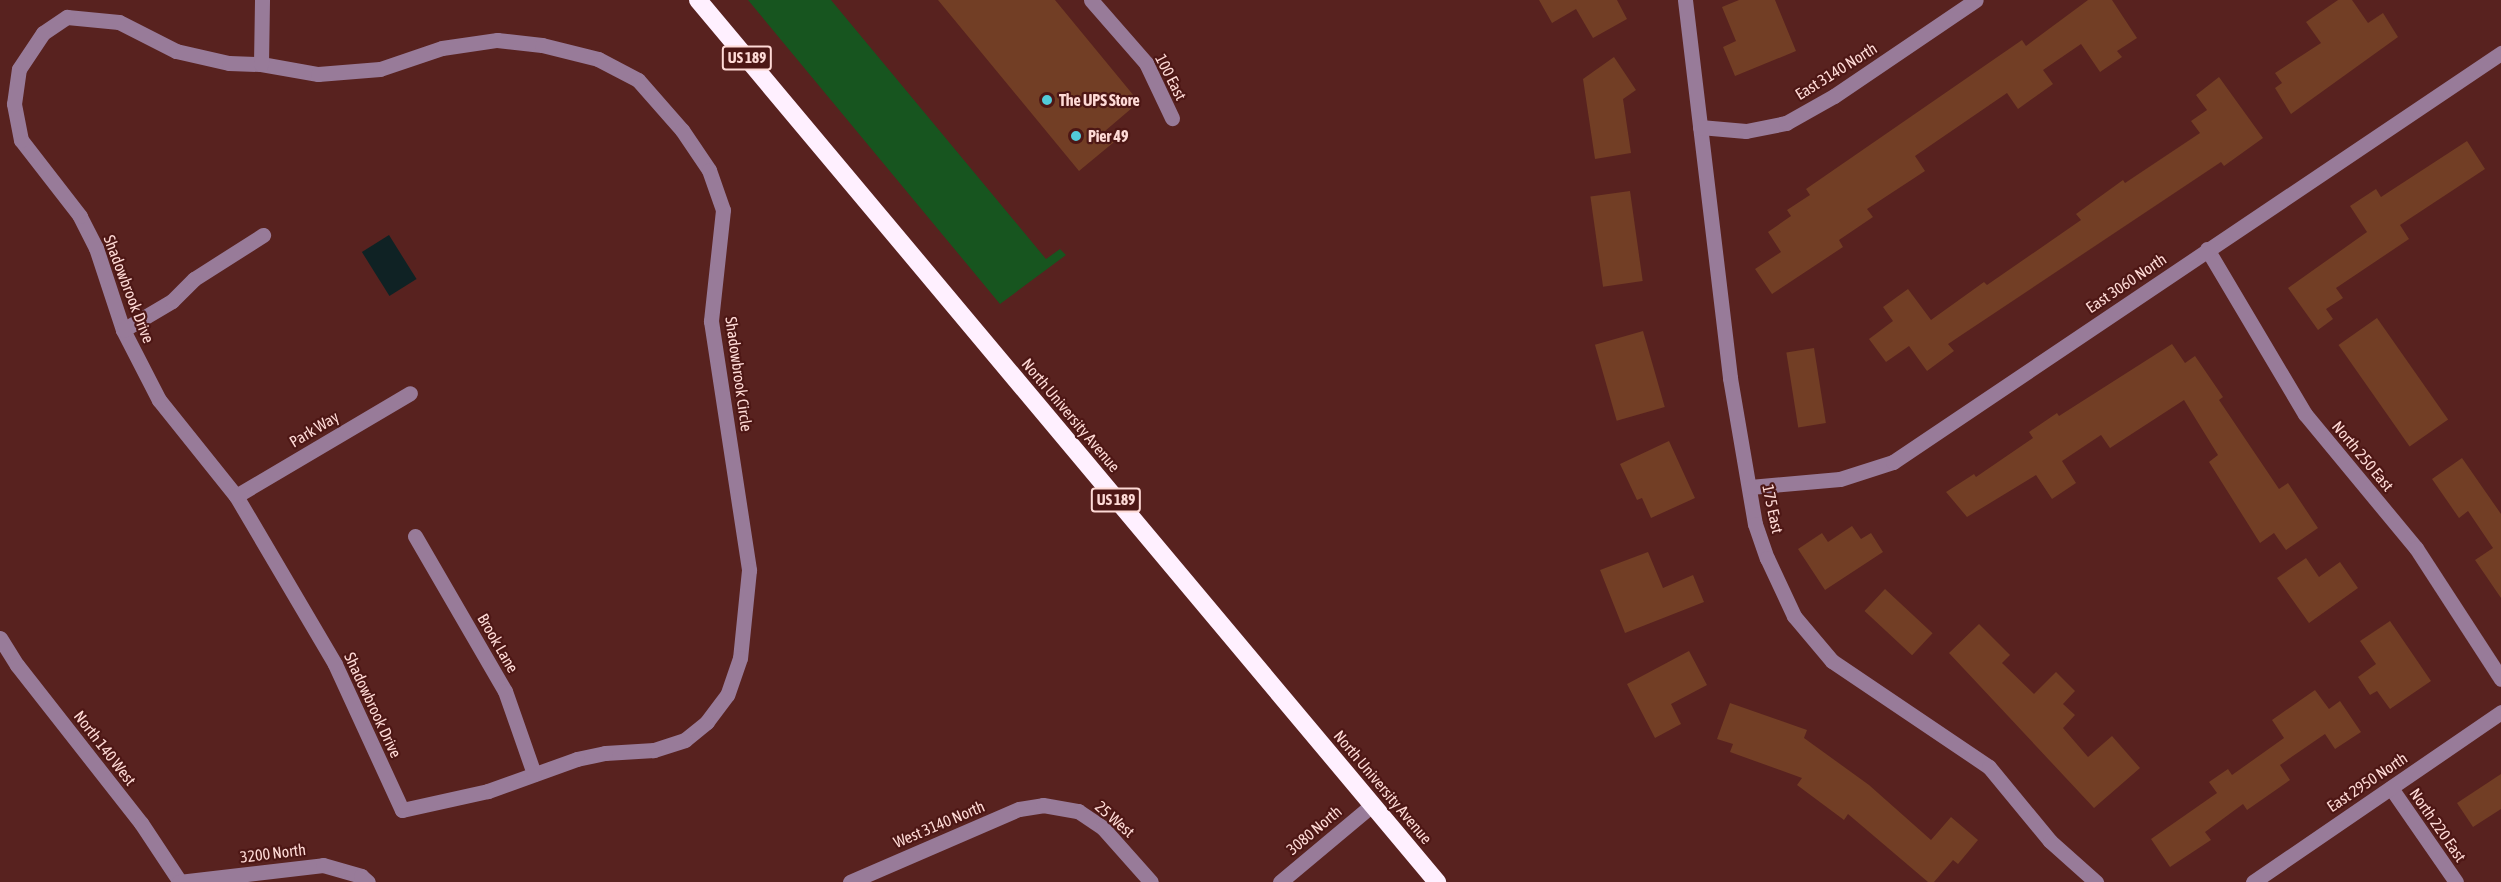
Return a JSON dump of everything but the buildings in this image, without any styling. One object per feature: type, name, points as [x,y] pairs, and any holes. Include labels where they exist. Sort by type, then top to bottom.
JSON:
[{"type":"highway","name":"North University Avenue","points":[[698,0],[1437,882]]},
{"type":"street","points":[[261,64],[262,0]]},
{"type":"street","name":"100 East","points":[[1091,0],[1146,63],[1172,118]]},
{"type":"street","name":"175 East","points":[[1685,0],[1730,378],[1755,524],[1767,558],[1794,616],[1832,661],[1989,767],[2050,841],[2096,882]]},
{"type":"street","name":"East 3140 North","points":[[1700,126],[1746,131],[1786,123],[1834,96],[1976,0]]},
{"type":"street","name":"Shadowbrook Drive","points":[[261,64],[229,63],[176,51],[119,22],[67,17],[43,33],[19,69],[14,104],[21,140],[80,216],[96,248],[123,330],[159,399],[236,496],[353,697],[402,810]]},
{"type":"street","name":"Shadowbrook Circle","points":[[261,64],[318,74],[380,69],[442,48],[497,40],[542,45],[598,59],[638,80],[682,130],[709,171],[723,210],[711,321],[749,570],[740,658],[727,695],[707,722],[685,740],[654,750],[605,753],[534,774],[488,791],[402,810]]},
{"type":"street","name":"East 3060 North","points":[[1750,487],[1840,479],[1893,462],[2501,53]]},
{"type":"street","points":[[123,330],[172,301],[194,279],[263,235]]},
{"type":"street","name":"North 250 East","points":[[2207,249],[2305,414],[2416,548],[2501,679]]},
{"type":"street","name":"Park Way","points":[[236,496],[410,393]]},
{"type":"street","name":"Brook Lane","points":[[415,536],[505,691],[534,774]]},
{"type":"street","name":"North 140 West","points":[[0,638],[17,665],[141,823],[180,882]]},
{"type":"street","name":"East 2950 North","points":[[2253,882],[2501,712]]},
{"type":"street","name":"North 220 East","points":[[2391,788],[2456,882]]},
{"type":"street","name":"West 3140 North","points":[[850,882],[1019,809],[1043,805]]},
{"type":"street","name":"25 West","points":[[1043,805],[1078,811],[1103,828],[1151,882]]},
{"type":"street","name":"3080 North","points":[[1280,882],[1372,805]]},
{"type":"street","name":"3200 North","points":[[180,882],[323,865],[361,876],[368,882]]},
{"type":"green space","points":[[748,0],[831,0],[1046,259],[1060,249],[1066,255],[1000,304]]},
{"type":"water","points":[[389,235],[417,279],[389,296],[362,252]]},
{"type":"place","name":"The UPS Store","points":[[1047,100]]},
{"type":"place","name":"Pier 49","points":[[1076,136]]}]
